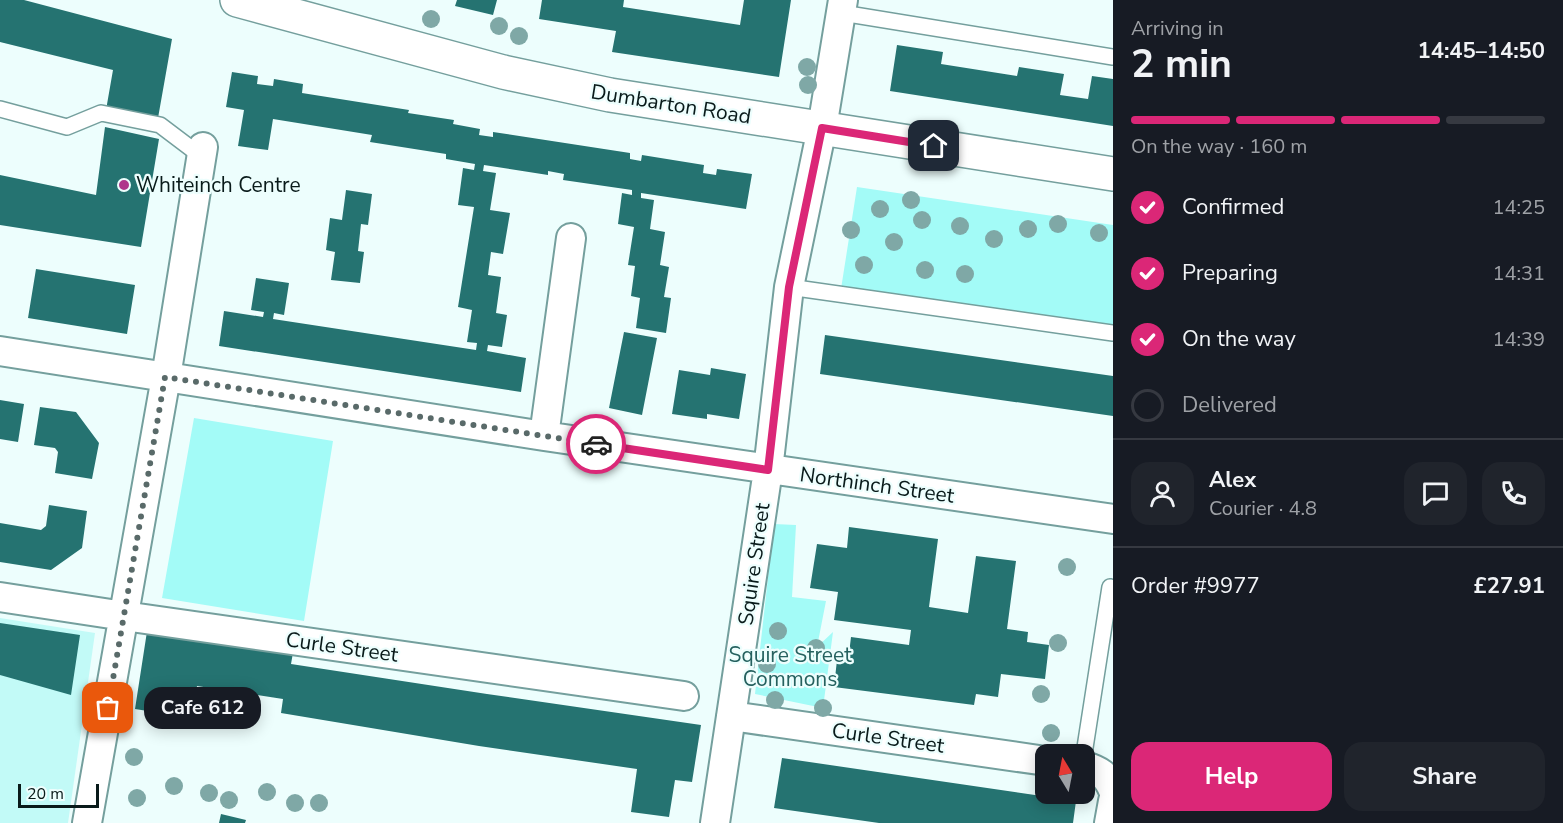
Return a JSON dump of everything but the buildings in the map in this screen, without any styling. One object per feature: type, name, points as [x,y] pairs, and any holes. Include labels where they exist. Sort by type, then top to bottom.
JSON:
[{"type":"street","name":"Dumbarton Road","points":[[237,0],[503,72],[610,95],[1113,174]]},
{"type":"street","name":"Squire Street","points":[[715,823],[768,470],[789,287],[822,128],[842,7]]},
{"type":"street","points":[[87,823],[202,152]]},
{"type":"street","points":[[544,436],[571,238]]},
{"type":"street","name":"Northinch Street","points":[[0,351],[768,470],[1113,519]]},
{"type":"street","name":"Curle Street","points":[[0,597],[684,696]]},
{"type":"street","name":"Curle Street","points":[[731,716],[1035,758]]},
{"type":"street","points":[[1095,770],[1102,772],[1109,780],[1113,790]]},
{"type":"street","points":[[1109,823],[1113,801]]},
{"type":"lane","points":[[842,7],[1113,57]]},
{"type":"lane","points":[[0,110],[67,127],[101,113],[160,124],[202,152]]},
{"type":"lane","points":[[789,287],[1113,333]]},
{"type":"lane","points":[[1086,744],[1110,587]]},
{"type":"shaded area","points":[[0,618],[95,633],[68,823],[0,823]]},
{"type":"green space","points":[[857,187],[1113,225],[1113,330],[841,289]]},
{"type":"green space","points":[[194,418],[333,441],[304,621],[162,598]]},
{"type":"green space","name":"Squire Street Commons","points":[[774,524],[796,525],[792,597],[826,601],[817,647],[833,632],[823,708],[755,694]]},
{"type":"way so far","points":[[108,708],[165,377],[596,444]]},
{"type":"place","name":"Whiteinch Centre","points":[[124,185]]},
{"type":"place","name":"Cafe 612","points":[[108,708]]},
{"type":"route","points":[[596,444],[768,470],[789,287],[822,128],[934,146]]}]
